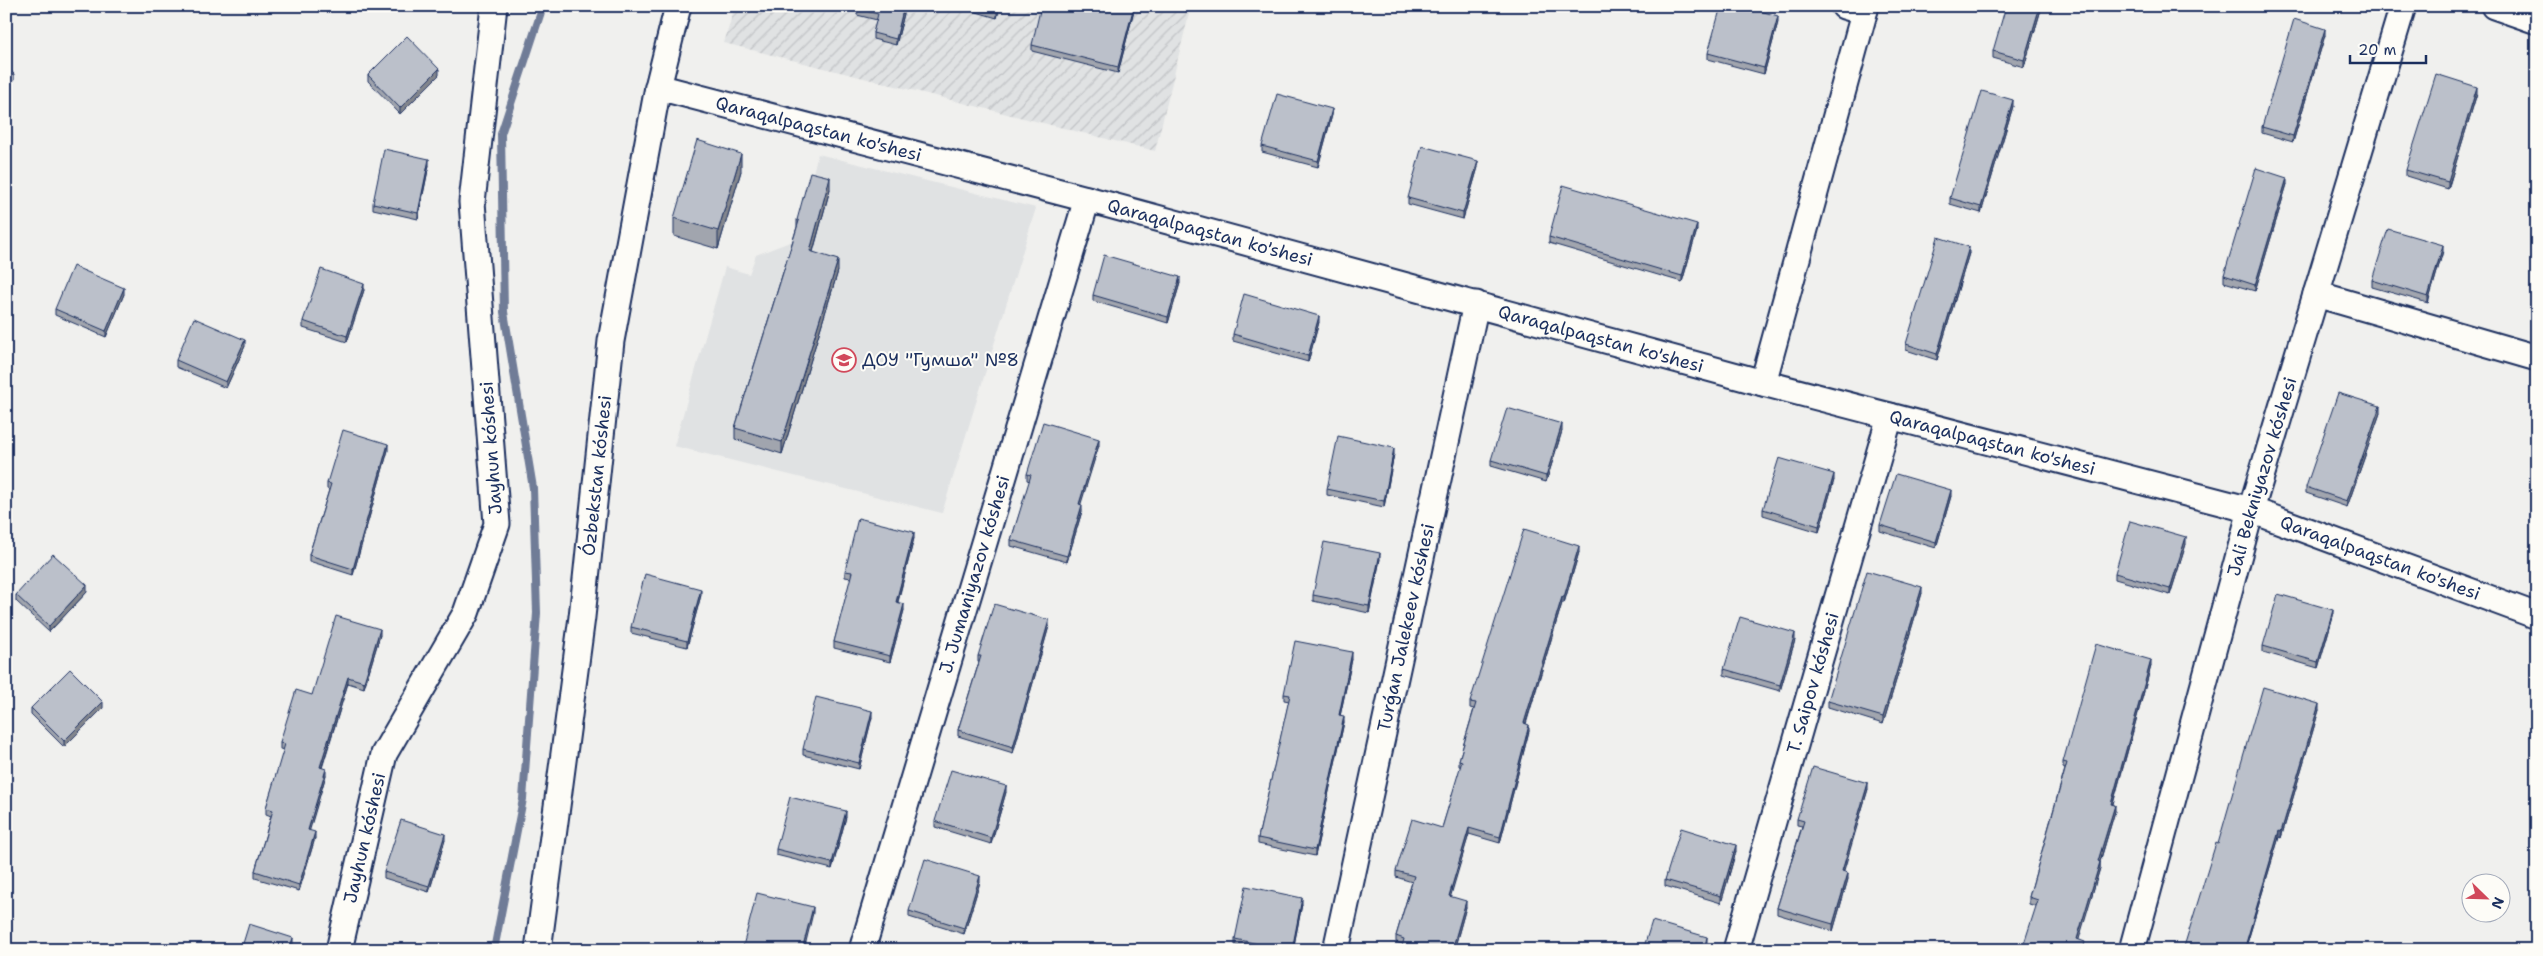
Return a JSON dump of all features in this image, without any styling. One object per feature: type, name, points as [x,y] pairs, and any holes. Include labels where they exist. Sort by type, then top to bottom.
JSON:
[{"type":"street","name":"Jayhun kóshesi","points":[[339,950],[384,754],[466,613],[497,524],[472,202],[494,6]]},
{"type":"street","name":"Ózbekstan kóshesi","points":[[538,950],[582,617],[611,341],[658,86],[678,6]]},
{"type":"street","name":"Jali Bekniyazov kóshesi","points":[[2132,950],[2251,510],[2404,6]]},
{"type":"street","points":[[2494,6],[2537,21]]},
{"type":"street","points":[[1763,382],[1858,8]]},
{"type":"street","name":"Qaraqalpaqstan ko'shesi","points":[[658,86],[1087,199],[1890,416],[2251,510],[2537,616]]},
{"type":"street","name":"J. Jumaniyazov kóshesi","points":[[862,950],[1087,199]]},
{"type":"street","points":[[2316,294],[2537,358]]},
{"type":"street","name":"Turǵan Jalekeev kóshesi","points":[[1336,950],[1476,304]]},
{"type":"street","name":"T. Saipov kóshesi","points":[[1736,950],[1890,416]]},
{"type":"shaded area","points":[[735,6],[1191,6],[1155,151],[724,43]]},
{"type":"shaded area","name":"ДОУ \"Гумша\" №8","points":[[818,154],[1036,208],[942,513],[674,446],[725,267],[749,274],[756,255],[795,240]]},
{"type":"building","points":[[858,6],[904,6],[896,39],[873,33],[878,14],[857,9]]},
{"type":"building","points":[[978,6],[998,6],[997,11]]},
{"type":"building","points":[[1041,6],[1134,6],[1118,67],[1032,45]]},
{"type":"building","points":[[1721,6],[1742,6],[1778,16],[1764,68],[1708,53]]},
{"type":"building","points":[[2006,6],[2040,6],[2024,60],[1993,51]]},
{"type":"building","points":[[2294,19],[2325,29],[2293,136],[2262,127]]},
{"type":"building","points":[[407,36],[439,69],[400,108],[368,75]]},
{"type":"building","points":[[6,66],[14,74],[6,81]]},
{"type":"building","points":[[2436,74],[2477,87],[2448,182],[2406,170]]},
{"type":"building","points":[[1982,91],[2013,100],[1981,207],[1950,198]]},
{"type":"building","points":[[1277,94],[1332,109],[1318,161],[1262,146]]},
{"type":"building","points":[[697,140],[741,154],[718,231],[674,218]]},
{"type":"building","points":[[1422,146],[1478,161],[1463,213],[1408,198]]},
{"type":"building","points":[[384,149],[429,159],[418,213],[373,203]]},
{"type":"building","points":[[2256,168],[2287,178],[2255,285],[2224,275]]},
{"type":"building","points":[[810,172],[830,177],[810,251],[838,260],[782,442],[735,428],[799,221],[797,220]]},
{"type":"building","points":[[1563,185],[1697,224],[1682,276],[1549,237]]},
{"type":"building","points":[[2388,229],[2443,245],[2428,297],[2372,280]]},
{"type":"building","points":[[1938,237],[1969,247],[1937,354],[1906,344]]},
{"type":"building","points":[[1104,255],[1180,277],[1168,317],[1093,295]]},
{"type":"building","points":[[73,266],[124,288],[106,331],[55,309]]},
{"type":"building","points":[[321,269],[364,284],[347,336],[303,321]]},
{"type":"building","points":[[1244,294],[1319,316],[1308,356],[1233,334]]},
{"type":"building","points":[[194,318],[245,340],[226,382],[176,360]]},
{"type":"building","points":[[2338,393],[2380,406],[2347,501],[2306,487]]},
{"type":"building","points":[[1507,408],[1562,424],[1546,476],[1491,460]]},
{"type":"building","points":[[1043,422],[1099,439],[1079,504],[1082,505],[1067,556],[1011,540],[1031,475],[1027,474]]},
{"type":"building","points":[[343,430],[388,444],[353,569],[309,555],[331,484],[327,483]]},
{"type":"building","points":[[1338,436],[1394,448],[1384,501],[1327,489]]},
{"type":"building","points":[[1779,458],[1834,474],[1819,526],[1763,509]]},
{"type":"building","points":[[1896,474],[1951,490],[1936,542],[1880,525]]},
{"type":"building","points":[[858,518],[914,532],[896,602],[904,604],[890,656],[834,642],[852,572],[845,571]]},
{"type":"building","points":[[2130,521],[2186,537],[2170,589],[2115,573]]},
{"type":"building","points":[[1524,529],[1579,546],[1524,723],[1529,725],[1500,837],[1469,828],[1449,896],[1466,901],[1452,950],[1401,950],[1404,939],[1396,936],[1414,876],[1396,871],[1412,819],[1442,828],[1462,761],[1459,760],[1476,703],[1470,702]]},
{"type":"building","points":[[1324,542],[1380,553],[1369,606],[1313,595]]},
{"type":"building","points":[[53,554],[87,585],[49,626],[16,595]]},
{"type":"building","points":[[1867,571],[1922,587],[1883,717],[1828,701]]},
{"type":"building","points":[[645,574],[701,589],[687,641],[631,627]]},
{"type":"building","points":[[2278,594],[2333,610],[2318,662],[2263,646]]},
{"type":"building","points":[[994,604],[1049,620],[1013,747],[958,730],[981,656],[978,656]]},
{"type":"building","points":[[336,616],[380,629],[364,682],[348,677],[320,767],[326,769],[308,830],[315,832],[299,885],[255,871],[273,810],[266,808],[285,744],[280,742],[296,690],[312,695]]},
{"type":"building","points":[[1740,617],[1795,633],[1780,685],[1724,669]]},
{"type":"building","points":[[1295,641],[1352,652],[1339,715],[1344,716],[1315,850],[1258,838],[1290,695],[1284,694]]},
{"type":"building","points":[[2096,644],[2151,660],[2111,804],[2115,805],[2098,861],[2100,862],[2077,939],[2085,942],[2083,950],[2022,950],[2038,900],[2029,897],[2067,763],[2063,762]]},
{"type":"building","points":[[70,669],[103,702],[64,741],[31,708]]},
{"type":"building","points":[[2263,687],[2319,704],[2281,832],[2279,831],[2244,950],[2183,950],[2216,843],[2218,844]]},
{"type":"building","points":[[816,697],[872,711],[859,763],[803,749]]},
{"type":"building","points":[[1813,767],[1868,783],[1842,871],[1848,873],[1833,924],[1777,908],[1804,821],[1797,819]]},
{"type":"building","points":[[951,770],[1006,786],[991,838],[935,821]]},
{"type":"building","points":[[790,797],[846,811],[832,863],[776,849]]},
{"type":"building","points":[[401,820],[445,834],[429,886],[384,872]]},
{"type":"building","points":[[1681,828],[1736,845],[1721,896],[1665,880]]},
{"type":"building","points":[[925,859],[980,876],[964,928],[909,911]]},
{"type":"building","points":[[1246,886],[1302,898],[1292,950],[1235,939]]},
{"type":"building","points":[[757,893],[813,907],[802,950],[742,950]]},
{"type":"building","points":[[1652,921],[1707,937],[1704,950],[1643,950]]},
{"type":"building","points":[[249,924],[293,938],[289,950],[241,950]]},
{"type":"waterway","points":[[494,950],[523,799],[537,613],[533,488],[504,312],[501,134],[543,6]]},
{"type":"place","name":"ДОУ \"Гумша\" №8","points":[[844,360]]}]
